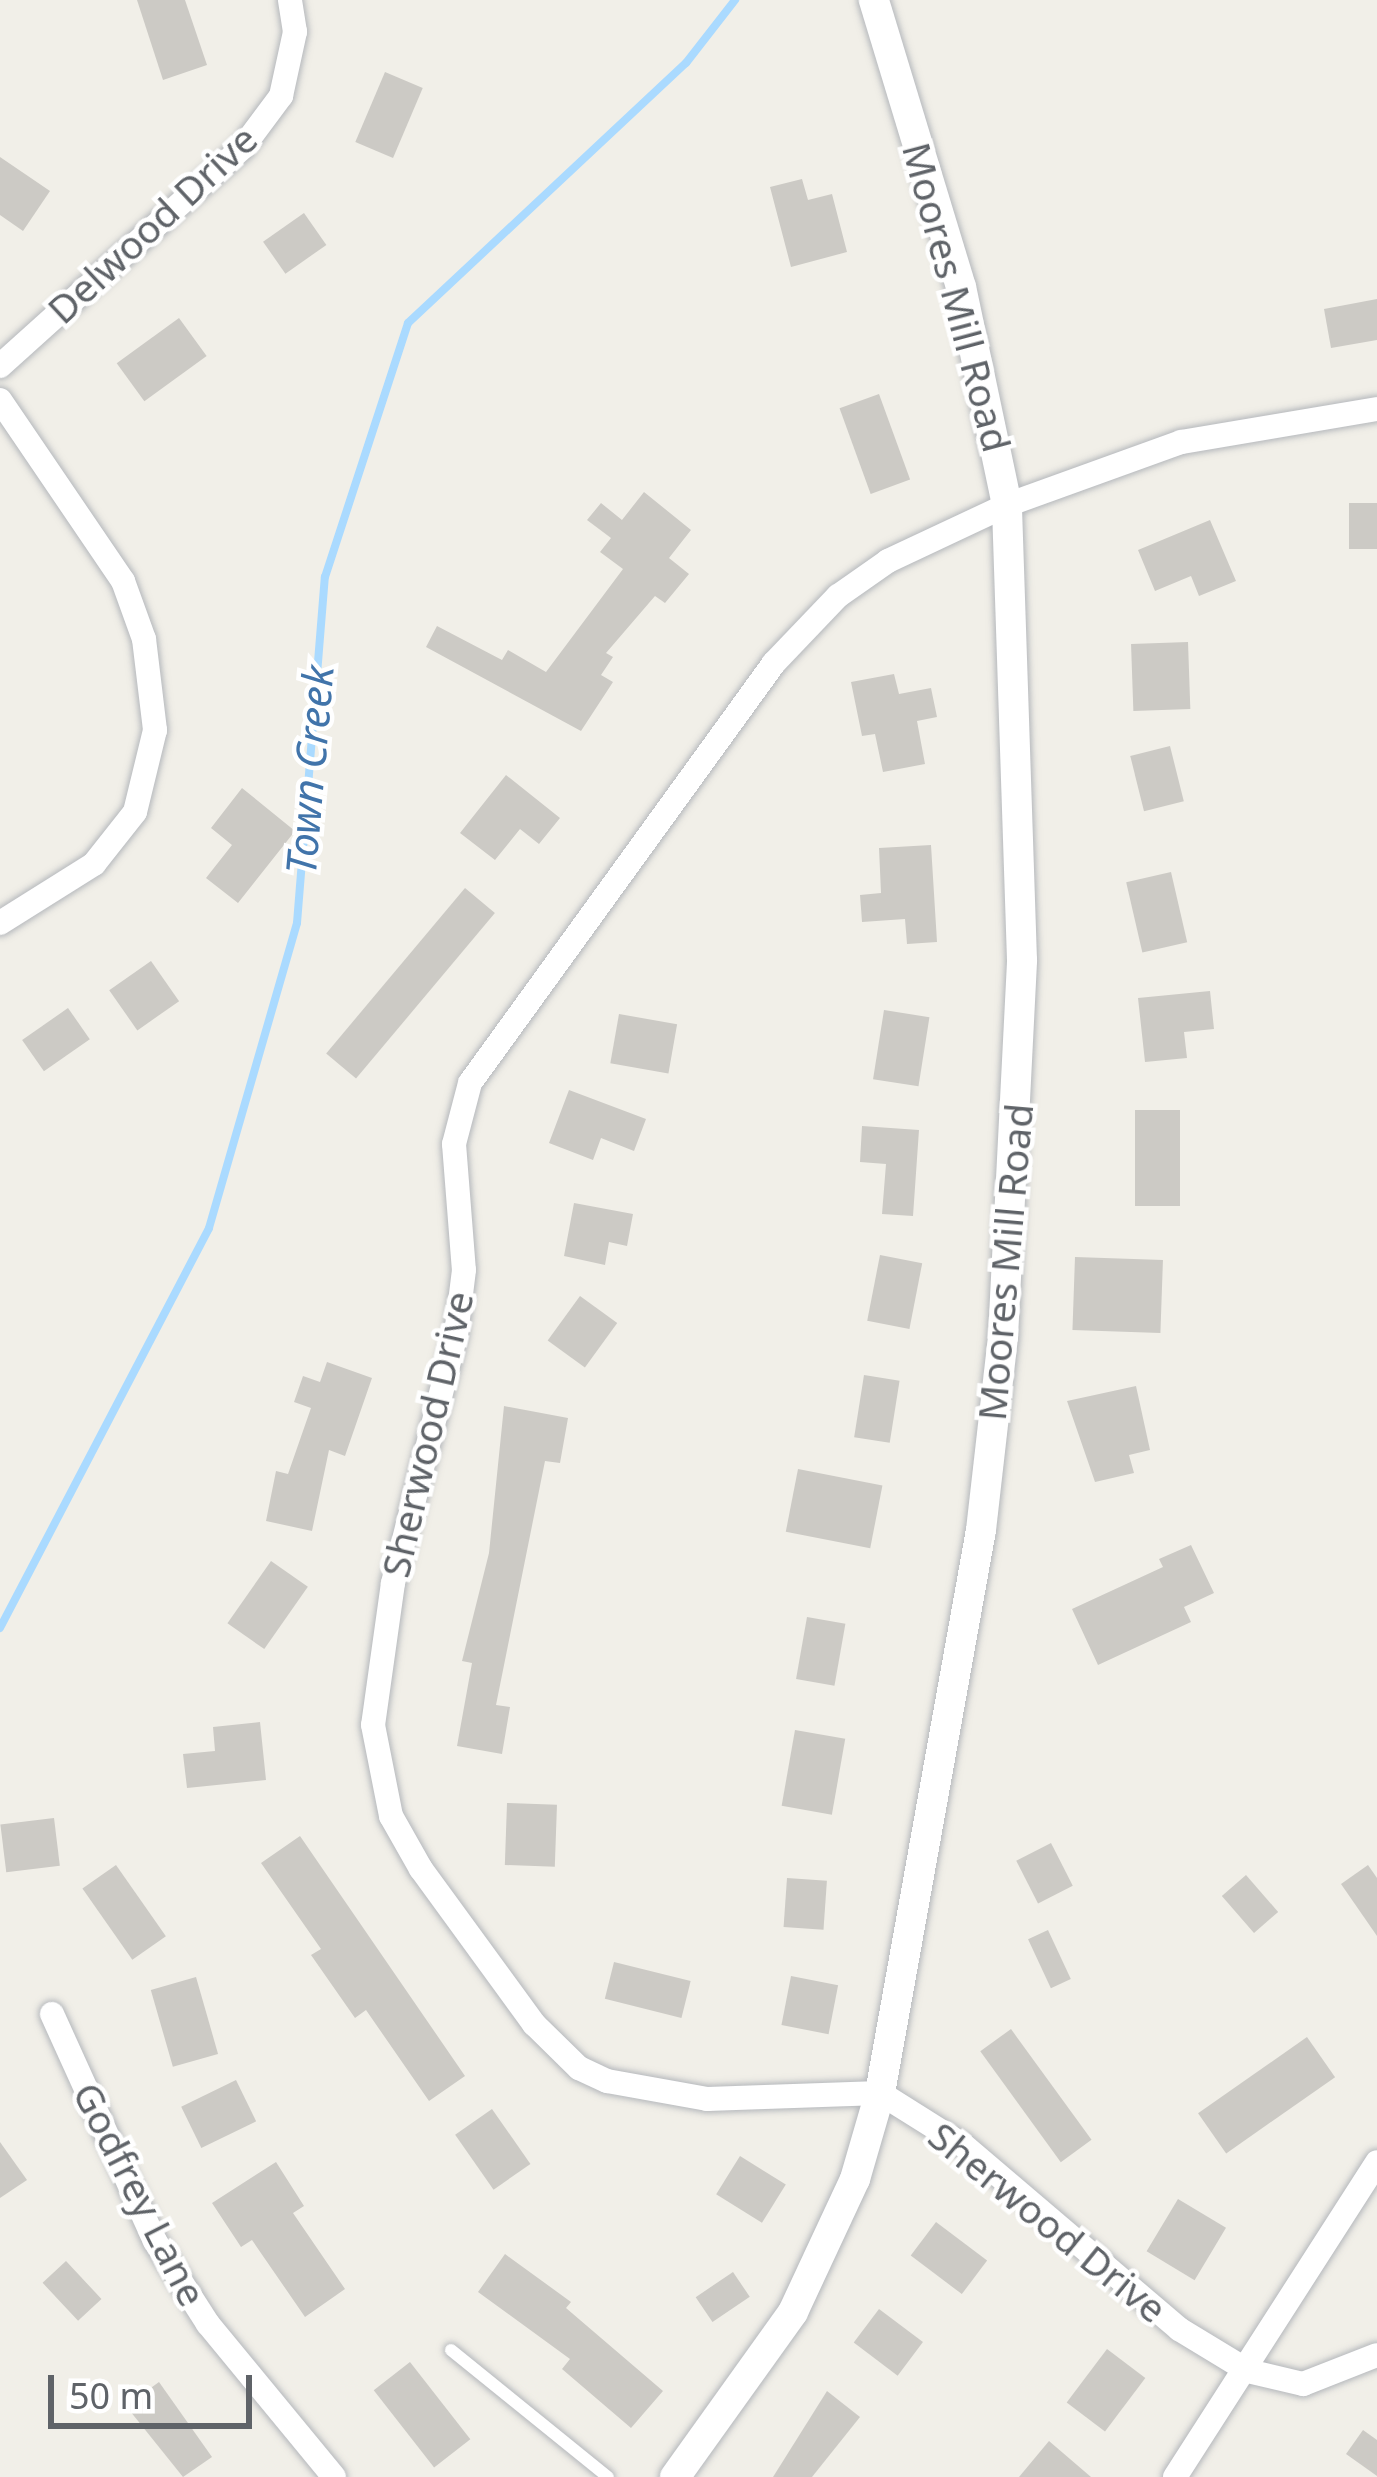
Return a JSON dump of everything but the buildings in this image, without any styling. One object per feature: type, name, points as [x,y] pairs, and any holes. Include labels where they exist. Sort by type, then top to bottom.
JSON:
[{"type":"street","name":"Delwood Drive","points":[[0,366],[243,147],[281,96],[296,32],[290,0]]},
{"type":"street","name":"Moores Mill Road","points":[[675,2477],[793,2312],[855,2179],[880,2093],[980,1530],[1003,1337],[1022,960],[1007,505],[961,287],[874,0]]},
{"type":"street","points":[[0,400],[122,581],[150,670],[155,730],[146,786],[94,864],[0,923]]},
{"type":"street","name":"Sherwood Drive","points":[[1377,409],[1180,442],[1007,505],[889,561],[838,596],[774,663],[470,1082],[454,1144],[464,1270],[456,1334],[380,1646],[374,1741],[391,1816],[421,1869],[534,2024],[579,2068],[607,2081],[707,2099],[880,2093],[963,2144],[1179,2330],[1248,2371],[1303,2384],[1377,2355]]},
{"type":"street","name":"Godfrey Lane","points":[[52,2014],[155,2241],[208,2324],[334,2477]]},
{"type":"street","points":[[1174,2477],[1248,2371],[1377,2162]]},
{"type":"lane","points":[[452,2350],[608,2477]]},
{"type":"waterway","name":"Town Creek","points":[[0,1628],[209,1228],[297,923],[325,577],[408,323],[686,63],[735,0]]}]
